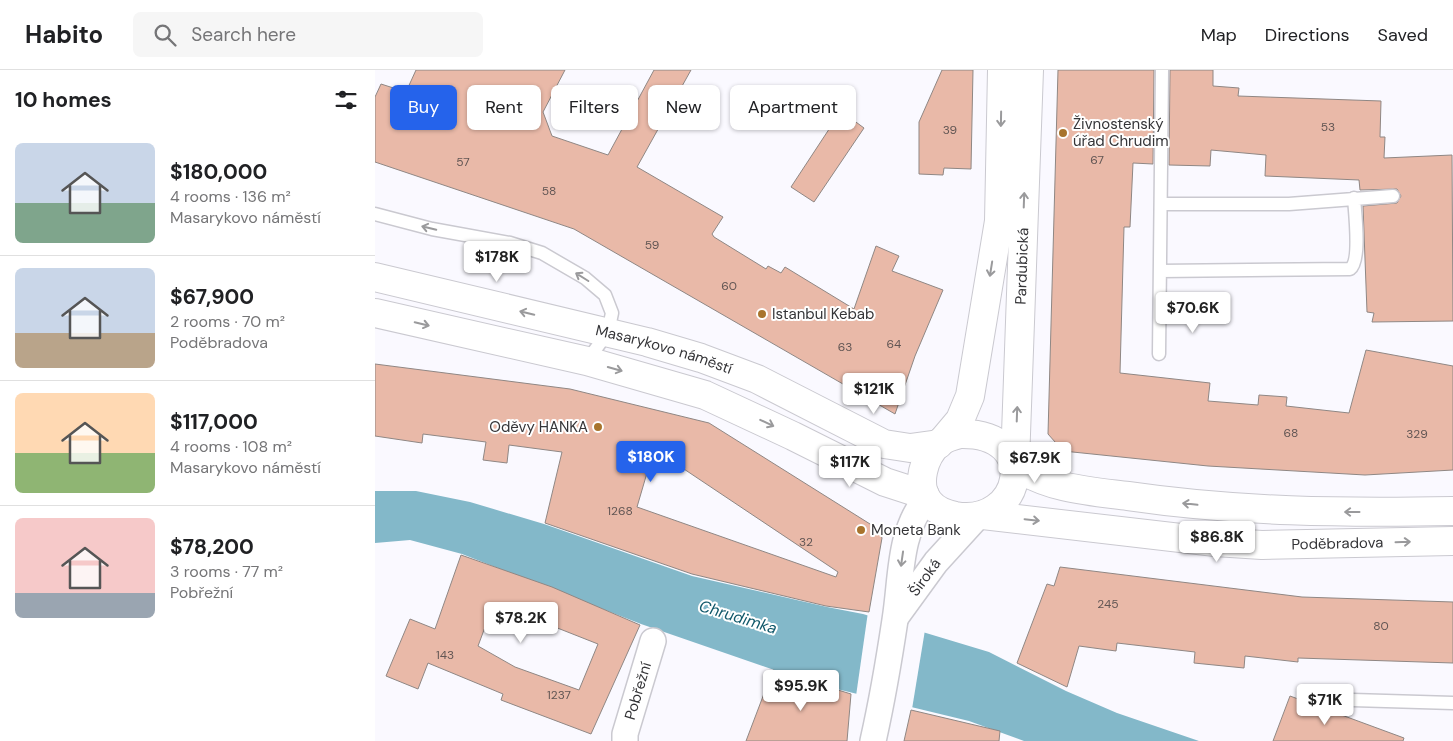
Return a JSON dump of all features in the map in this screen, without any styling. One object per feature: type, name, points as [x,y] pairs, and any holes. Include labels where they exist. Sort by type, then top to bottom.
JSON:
[{"type":"main road","name":"Pardubická","points":[[941,442],[960,420],[969,396],[997,231],[1002,70]]},
{"type":"main road","name":"Pardubická","points":[[1015,465],[1029,70]]},
{"type":"main road","name":"Masarykovo náměstí","points":[[375,277],[647,342],[732,369],[783,392],[884,444],[910,448],[941,442]]},
{"type":"main road","points":[[375,313],[587,361],[705,395],[784,431],[885,482],[925,497]]},
{"type":"main road","points":[[960,434],[978,435],[1001,447],[1015,465],[1014,482],[1006,496],[980,516],[949,515],[931,505],[925,497],[923,472],[928,457],[941,442],[960,434]]},
{"type":"main road","name":"Poděbradova","points":[[1015,465],[1051,484],[1221,508],[1350,512],[1453,510]]},
{"type":"main road","name":"Poděbradova","points":[[980,516],[1253,544],[1316,545],[1453,541]]},
{"type":"street","name":"Široká","points":[[873,741],[896,617],[903,547],[913,516],[925,497]]},
{"type":"street","name":"Široká","points":[[896,617],[936,562],[980,516]]},
{"type":"street","name":"Pobřežní","points":[[625,741],[625,734],[653,641]]},
{"type":"lane","points":[[1159,354],[1162,70]]},
{"type":"lane","points":[[1161,204],[1282,204],[1393,196]]},
{"type":"lane","points":[[1160,271],[1349,270],[1355,264],[1356,254],[1354,198]]},
{"type":"lane","points":[[375,214],[432,229],[505,242],[542,253],[585,278],[605,295],[612,313],[608,332],[587,361]]},
{"type":"lane","points":[[1319,699],[1453,703]]},
{"type":"water","name":"Chrudimka","points":[[375,491],[416,491],[470,502],[544,524],[692,576],[863,614],[989,652],[1066,691],[1117,713],[1199,741],[1024,741],[969,721],[812,683],[641,624],[462,554],[410,540],[375,543]]},
{"type":"pier","points":[[868,612],[925,630],[912,709],[856,696]]},
{"type":"building","points":[[416,70],[565,70],[557,85],[551,85],[551,97],[543,112],[552,136],[608,155],[622,130],[638,130],[638,100],[654,70],[691,70],[683,85],[648,85],[648,130],[658,130],[637,167],[723,217],[712,234],[714,237],[766,269],[768,266],[781,273],[785,267],[854,309],[876,246],[899,256],[892,271],[943,290],[915,356],[895,414],[574,229],[375,162],[375,97],[381,84],[390,87],[390,130],[457,130],[457,85],[409,85]]},
{"type":"building","points":[[942,70],[973,70],[971,169],[944,168],[943,175],[919,174],[919,122]]},
{"type":"building","points":[[1058,70],[1154,70],[1153,164],[1133,163],[1130,227],[1124,227],[1120,373],[1210,383],[1208,401],[1258,405],[1259,395],[1287,397],[1286,406],[1349,413],[1366,350],[1453,366],[1453,470],[1365,475],[1208,466],[1063,451],[1048,434]]},
{"type":"building","points":[[1170,70],[1213,70],[1213,86],[1239,88],[1238,96],[1381,101],[1380,137],[1385,137],[1384,158],[1452,155],[1453,321],[1372,322],[1374,313],[1367,312],[1363,206],[1397,203],[1401,196],[1397,189],[1360,190],[1359,180],[1265,176],[1266,155],[1211,150],[1210,166],[1169,165]]},
{"type":"building","points":[[856,122],[864,128],[814,202],[791,187],[828,130],[856,130]]},
{"type":"building","points":[[375,364],[570,389],[709,423],[878,529],[882,538],[869,612],[826,606],[692,574],[545,523],[562,452],[509,445],[507,463],[483,460],[486,442],[423,434],[422,443],[375,436]],"holes":[[[654,449],[838,572],[836,577],[637,507]]]},
{"type":"building","points":[[461,555],[552,587],[640,625],[591,734],[501,700],[503,694],[428,663],[418,689],[386,676],[410,619],[435,629]],"holes":[[[494,603],[598,644],[579,690],[515,667],[478,646]]]},
{"type":"building","points":[[1060,567],[1302,597],[1453,602],[1453,663],[1298,658],[1298,662],[1245,656],[1244,668],[1194,663],[1195,652],[1117,643],[1116,651],[1079,646],[1067,687],[1017,663],[1047,584],[1054,586]]},
{"type":"building","points":[[773,670],[851,694],[847,741],[746,741]]},
{"type":"building","points":[[1290,696],[1404,738],[1403,741],[1273,741]]},
{"type":"building","points":[[911,710],[1000,731],[999,741],[904,741]]},
{"type":"place","name":"Živnostenský úřad Chrudim","points":[[1063,133]]},
{"type":"place","name":"Istanbul Kebab","points":[[762,314]]},
{"type":"place","name":"Oděvy HANKA","points":[[598,427]]},
{"type":"place","name":"Moneta Bank","points":[[861,530]]}]
